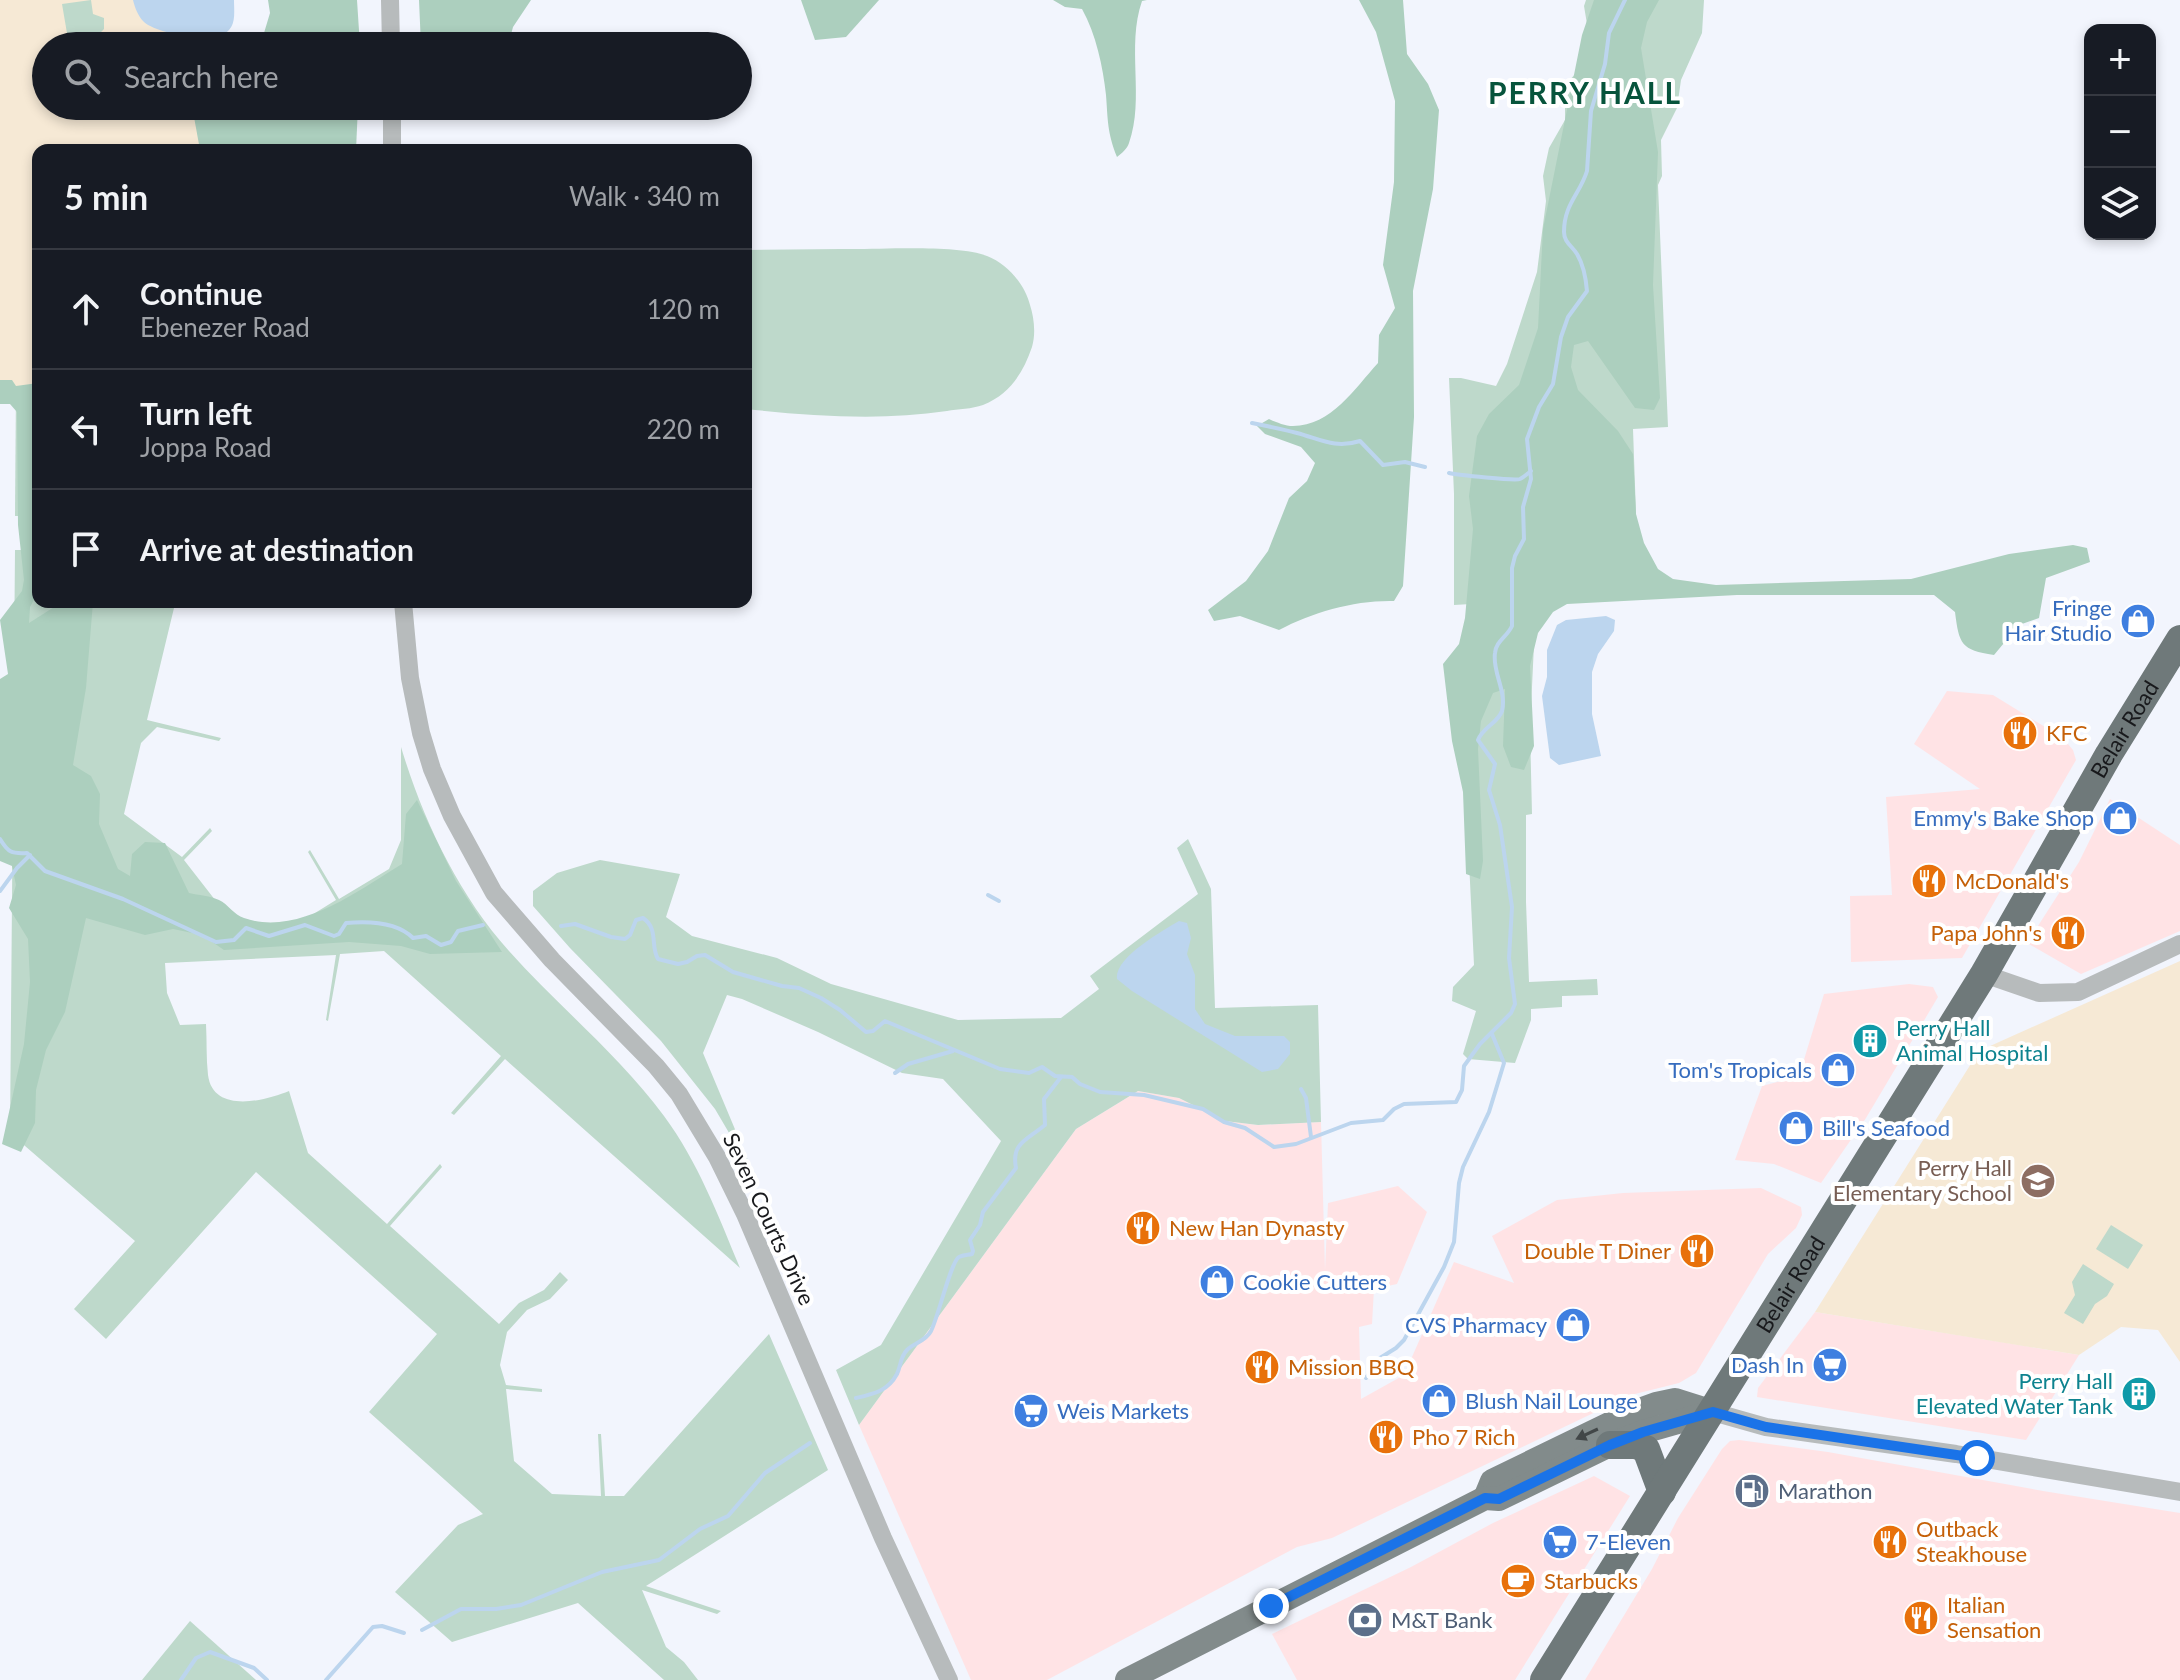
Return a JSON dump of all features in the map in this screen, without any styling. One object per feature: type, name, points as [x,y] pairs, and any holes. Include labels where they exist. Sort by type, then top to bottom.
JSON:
[{"type":"highway","name":"Belair Road","points":[[1544,1680],[1984,974],[2109,754],[2180,639]]},
{"type":"highway","points":[[1610,1445],[1636,1445],[1646,1449],[1662,1492]]},
{"type":"main road","points":[[1485,1498],[1492,1481],[1634,1412],[1675,1400],[1713,1412]]},
{"type":"main road","points":[[1127,1680],[1485,1498],[1499,1499],[1643,1432],[1713,1412]]},
{"type":"street","points":[[390,0],[391,32]]},
{"type":"street","points":[[392,120],[392,144]]},
{"type":"street","name":"Seven Courts Drive","points":[[403,608],[408,666],[421,733],[452,816],[494,893],[552,960],[656,1066],[679,1094],[717,1157],[745,1214],[878,1525],[949,1680]]},
{"type":"street","points":[[1984,974],[2039,993],[2078,992],[2180,944]]},
{"type":"street","points":[[1713,1412],[1766,1427],[1946,1452],[2180,1492]]},
{"type":"shaded area","points":[[0,0],[190,0],[193,32],[32,32],[32,120],[203,120],[205,144],[32,144],[32,386],[0,387]]},
{"type":"shaded area","points":[[1947,691],[1993,695],[2063,738],[2073,750],[2076,760],[1962,958],[1851,962],[1850,896],[1892,895],[1886,797],[1980,789],[1914,744]]},
{"type":"shaded area","points":[[2110,799],[2180,845],[2180,931],[2081,974],[2027,943],[2079,862]]},
{"type":"shaded area","name":"Perry Hall Elementary School","points":[[2180,961],[2180,1362],[2158,1330],[2121,1327],[2079,1355],[1815,1312],[1979,1051]]},
{"type":"shaded area","points":[[1909,984],[1933,987],[1938,997],[1866,1118],[1821,1183],[1774,1164],[1735,1160],[1762,1086],[1799,1076],[1824,994]]},
{"type":"shaded area","points":[[1138,1091],[1179,1098],[1225,1121],[1258,1125],[1321,1122],[1325,1270],[1328,1203],[1398,1186],[1427,1212],[1397,1284],[1374,1289],[1372,1324],[1359,1327],[1361,1399],[1404,1375],[1454,1262],[1514,1283],[1492,1236],[1557,1200],[1623,1193],[1761,1188],[1801,1207],[1802,1215],[1796,1228],[1768,1254],[1696,1373],[1679,1383],[1631,1395],[1332,1538],[1297,1547],[1047,1680],[971,1680],[859,1425],[1076,1129]]},
{"type":"shaded area","points":[[1815,1312],[2079,1355],[2026,1440],[1757,1397],[1758,1388]]},
{"type":"shaded area","points":[[1730,1441],[1828,1452],[2180,1513],[2180,1680],[1585,1680],[1652,1569],[1678,1518],[1722,1449]]},
{"type":"shaded area","points":[[1594,1476],[1630,1496],[1515,1680],[1297,1680],[1272,1634]]},
{"type":"green space","points":[[91,0],[93,14],[104,18],[104,29],[101,32],[67,32],[62,4]]},
{"type":"green space","points":[[268,0],[357,0],[359,32],[264,32],[270,13]]},
{"type":"green space","points":[[419,0],[531,0],[512,32],[420,32]]},
{"type":"green space","points":[[801,0],[879,0],[846,37],[815,40]]},
{"type":"green space","points":[[1053,0],[1147,0],[1142,1],[1135,36],[1136,108],[1133,126],[1128,145],[1117,157],[1110,133],[1101,62],[1091,29],[1082,9],[1065,7]]},
{"type":"green space","points":[[1359,0],[1403,0],[1407,54],[1428,84],[1439,110],[1433,189],[1413,291],[1414,417],[1403,586],[1394,601],[1335,608],[1279,630],[1240,616],[1214,621],[1208,610],[1246,581],[1268,551],[1289,498],[1307,481],[1315,463],[1301,447],[1265,434],[1257,426],[1269,419],[1290,426],[1307,424],[1331,413],[1378,363],[1379,335],[1395,308],[1383,265],[1394,182],[1395,101],[1376,32]]},
{"type":"green space","points":[[1586,0],[1704,0],[1702,33],[1681,80],[1677,108],[1661,140],[1662,176],[1658,185],[1668,427],[1633,429],[1637,542],[1536,602],[1530,729],[1532,814],[1526,815],[1529,982],[1597,979],[1598,995],[1562,996],[1562,1007],[1531,1009],[1531,1020],[1515,1063],[1468,1059],[1463,1054],[1476,1011],[1452,1001],[1453,987],[1474,965],[1465,778],[1471,604],[1454,605],[1454,494],[1449,378],[1496,386],[1507,364],[1537,272],[1546,201],[1543,176],[1549,148],[1565,120],[1569,81],[1583,65]]},
{"type":"green space","points":[[1594,0],[1659,0],[1647,22],[1641,48],[1658,152],[1653,285],[1660,398],[1654,410],[1635,408],[1588,341],[1574,345],[1571,367],[1578,390],[1618,431],[1633,454],[1636,514],[1644,543],[1658,569],[1673,579],[1716,585],[1911,579],[2009,554],[2073,545],[2087,548],[2090,562],[2046,578],[2039,618],[2019,625],[1994,655],[1975,651],[1964,644],[1958,632],[1955,612],[1934,595],[1737,595],[1567,604],[1553,612],[1538,633],[1530,666],[1534,746],[1524,770],[1511,767],[1503,746],[1505,689],[1493,693],[1481,721],[1478,749],[1483,861],[1480,879],[1466,874],[1463,792],[1452,741],[1443,664],[1459,644],[1465,618],[1473,529],[1469,496],[1477,436],[1489,414],[1519,385],[1538,328],[1543,229],[1582,35]]},
{"type":"green space","points":[[195,120],[357,120],[356,144],[199,144]]},
{"type":"green space","points":[[916,248],[956,250],[987,256],[1002,264],[1024,290],[1033,320],[1032,347],[1008,389],[983,405],[970,408],[897,416],[796,414],[752,410],[752,250]]},
{"type":"green space","points":[[0,380],[12,380],[16,386],[32,384],[32,603],[29,623],[53,608],[93,608],[86,688],[73,765],[91,776],[100,794],[99,824],[118,869],[130,876],[132,854],[145,842],[165,843],[189,893],[219,900],[244,918],[265,922],[285,921],[327,908],[402,864],[406,814],[417,800],[456,881],[502,952],[430,954],[401,946],[349,942],[224,950],[202,935],[173,929],[145,935],[86,918],[65,1012],[46,1050],[36,1090],[35,1123],[21,1152],[2,1144],[24,1044],[30,982],[28,939],[9,908],[16,885],[12,866],[0,861],[0,679],[8,674],[0,620],[22,591],[24,580],[18,525],[17,412],[10,404],[0,404]]},
{"type":"green space","points":[[16,386],[32,386],[32,512],[15,516]]},
{"type":"green space","points":[[15,550],[21,550],[32,557],[32,608],[174,608],[147,720],[221,738],[219,741],[157,727],[141,743],[124,814],[182,857],[210,828],[212,831],[184,860],[233,923],[294,926],[336,900],[308,852],[310,850],[339,899],[389,869],[401,840],[401,747],[431,829],[474,905],[509,951],[646,1094],[687,1152],[740,1268],[505,1059],[454,1115],[451,1113],[501,1056],[384,951],[340,954],[328,1021],[336,955],[165,963],[167,993],[180,1025],[206,1024],[207,1069],[212,1087],[229,1100],[241,1101],[254,1101],[289,1091],[308,1153],[387,1224],[440,1164],[442,1167],[390,1226],[499,1324],[519,1303],[544,1290],[560,1272],[568,1280],[550,1299],[527,1310],[507,1332],[500,1365],[506,1385],[542,1389],[542,1392],[506,1389],[514,1461],[552,1494],[601,1496],[598,1434],[601,1434],[605,1496],[624,1496],[769,1334],[828,1470],[646,1586],[721,1611],[717,1614],[642,1590],[666,1647],[684,1662],[698,1680],[664,1680],[578,1603],[452,1642],[395,1592],[458,1525],[483,1514],[369,1412],[437,1334],[256,1172],[106,1339],[74,1309],[135,1241],[10,1133]]},
{"type":"green space","points":[[1188,839],[1211,889],[1215,1008],[1318,1005],[1321,1122],[1258,1125],[1225,1121],[1179,1098],[1138,1091],[1076,1129],[859,1425],[836,1370],[881,1345],[1001,1141],[943,1079],[902,1073],[818,1032],[727,995],[703,1053],[755,1177],[715,1109],[661,1041],[533,906],[533,891],[557,873],[600,860],[680,874],[666,917],[692,936],[777,958],[831,984],[958,1020],[1061,1018],[1099,989],[1090,976],[1198,894],[1177,848]]},
{"type":"green space","points":[[2111,1225],[2143,1245],[2128,1269],[2096,1249]]},
{"type":"green space","points":[[2083,1264],[2114,1284],[2107,1296],[2095,1304],[2083,1324],[2064,1313],[2075,1295],[2072,1282]]},
{"type":"green space","points":[[190,1621],[256,1680],[142,1680]]},
{"type":"water","points":[[133,0],[234,0],[234,20],[226,32],[167,32],[144,22]]},
{"type":"water","points":[[1606,616],[1615,620],[1614,631],[1598,654],[1592,672],[1592,714],[1601,756],[1559,765],[1550,758],[1542,696],[1547,677],[1547,650],[1557,625],[1566,620]]},
{"type":"water","points":[[1179,921],[1187,923],[1191,938],[1187,954],[1195,975],[1195,1009],[1205,1024],[1235,1036],[1284,1036],[1290,1042],[1290,1054],[1278,1069],[1262,1072],[1117,979],[1123,962],[1131,954]]},
{"type":"waterway","points":[[561,926],[575,924],[625,939],[636,920],[643,918],[653,932],[658,959],[678,964],[705,955],[733,972],[799,988],[821,998],[866,1032],[873,1031],[885,1021],[1000,1069],[1029,1073],[1042,1067],[1055,1076],[1072,1077],[1100,1092],[1144,1095],[1203,1109],[1224,1122],[1245,1128],[1274,1147],[1296,1144],[1351,1123],[1383,1120],[1404,1104],[1456,1102],[1462,1090],[1464,1066],[1480,1044],[1511,1013],[1515,1004],[1509,958],[1512,907],[1500,825],[1489,790],[1495,764],[1478,740],[1502,711],[1503,696],[1495,653],[1497,645],[1512,626],[1512,568],[1524,539],[1523,507],[1531,479],[1527,439],[1539,407],[1553,384],[1561,337],[1568,317],[1587,291],[1581,262],[1565,239],[1565,222],[1569,206],[1587,171],[1591,111],[1605,64],[1609,33],[1625,0]]},
{"type":"waterway","points":[[1252,423],[1335,444],[1360,441],[1383,465],[1405,462],[1425,467]]},
{"type":"waterway","points":[[1449,473],[1516,479],[1531,471]]},
{"type":"waterway","points":[[0,839],[10,851],[27,853],[45,871],[123,899],[216,942],[234,940],[246,928],[269,936],[305,925],[334,936],[346,923],[364,922],[391,926],[413,938],[426,936],[441,945],[451,942],[458,931],[483,925]]},
{"type":"waterway","points":[[0,891],[30,855]]},
{"type":"waterway","points":[[988,895],[999,901]]},
{"type":"waterway","points":[[1366,1378],[1380,1358],[1404,1340],[1444,1267],[1454,1242],[1463,1167],[1489,1112],[1504,1063],[1492,1034]]},
{"type":"waterway","points":[[895,1073],[908,1064],[953,1051]]},
{"type":"waterway","points":[[856,1398],[885,1388],[897,1374],[905,1353],[931,1331],[956,1261],[961,1256],[972,1254],[970,1240],[980,1225],[983,1212],[1016,1168],[1018,1147],[1045,1125],[1044,1099],[1061,1077]]},
{"type":"waterway","points":[[1301,1089],[1306,1098],[1311,1137]]},
{"type":"waterway","points":[[422,1630],[461,1609],[521,1605],[602,1572],[659,1560],[700,1529],[728,1516],[765,1473],[810,1443]]},
{"type":"waterway","points":[[326,1680],[373,1627],[382,1626],[404,1633]]},
{"type":"waterway","points":[[181,1680],[196,1658],[210,1652],[254,1668],[267,1680]]},
{"type":"place","name":"Fringe Hair Studio","points":[[2138,621]]},
{"type":"place","name":"KFC","points":[[2020,733]]},
{"type":"place","name":"Emmy's Bake Shop","points":[[2120,818]]},
{"type":"place","name":"McDonald's","points":[[1929,881]]},
{"type":"place","name":"Papa John's","points":[[2068,933]]},
{"type":"place","name":"Perry Hall Animal Hospital","points":[[1870,1041]]},
{"type":"place","name":"Tom's Tropicals","points":[[1838,1070]]},
{"type":"place","name":"Bill's Seafood","points":[[1796,1128]]},
{"type":"place","name":"Perry Hall Elementary School","points":[[2038,1181]]},
{"type":"place","name":"New Han Dynasty","points":[[1143,1228]]},
{"type":"place","name":"Double T Diner","points":[[1697,1251]]},
{"type":"place","name":"Cookie Cutters","points":[[1217,1282]]},
{"type":"place","name":"CVS Pharmacy","points":[[1573,1325]]},
{"type":"place","name":"Dash In","points":[[1830,1365]]},
{"type":"place","name":"Mission BBQ","points":[[1262,1367]]},
{"type":"place","name":"Perry Hall Elevated Water Tank","points":[[2139,1394]]},
{"type":"place","name":"Blush Nail Lounge","points":[[1439,1401]]},
{"type":"place","name":"Weis Markets","points":[[1031,1411]]},
{"type":"place","name":"Pho 7 Rich","points":[[1386,1437]]},
{"type":"place","name":"Marathon","points":[[1752,1491]]},
{"type":"place","name":"7-Eleven","points":[[1560,1542]]},
{"type":"place","name":"Outback Steakhouse","points":[[1890,1542]]},
{"type":"place","name":"Starbucks","points":[[1518,1581]]},
{"type":"place","name":"Italian Sensation","points":[[1921,1618]]},
{"type":"place","name":"M&T Bank","points":[[1365,1620]]},
{"type":"district","name":"PERRY HALL","points":[[1585,94]]},
{"type":"route","points":[[1271,1606],[1485,1498],[1499,1499],[1643,1432],[1713,1412],[1766,1427],[1977,1458]]}]
